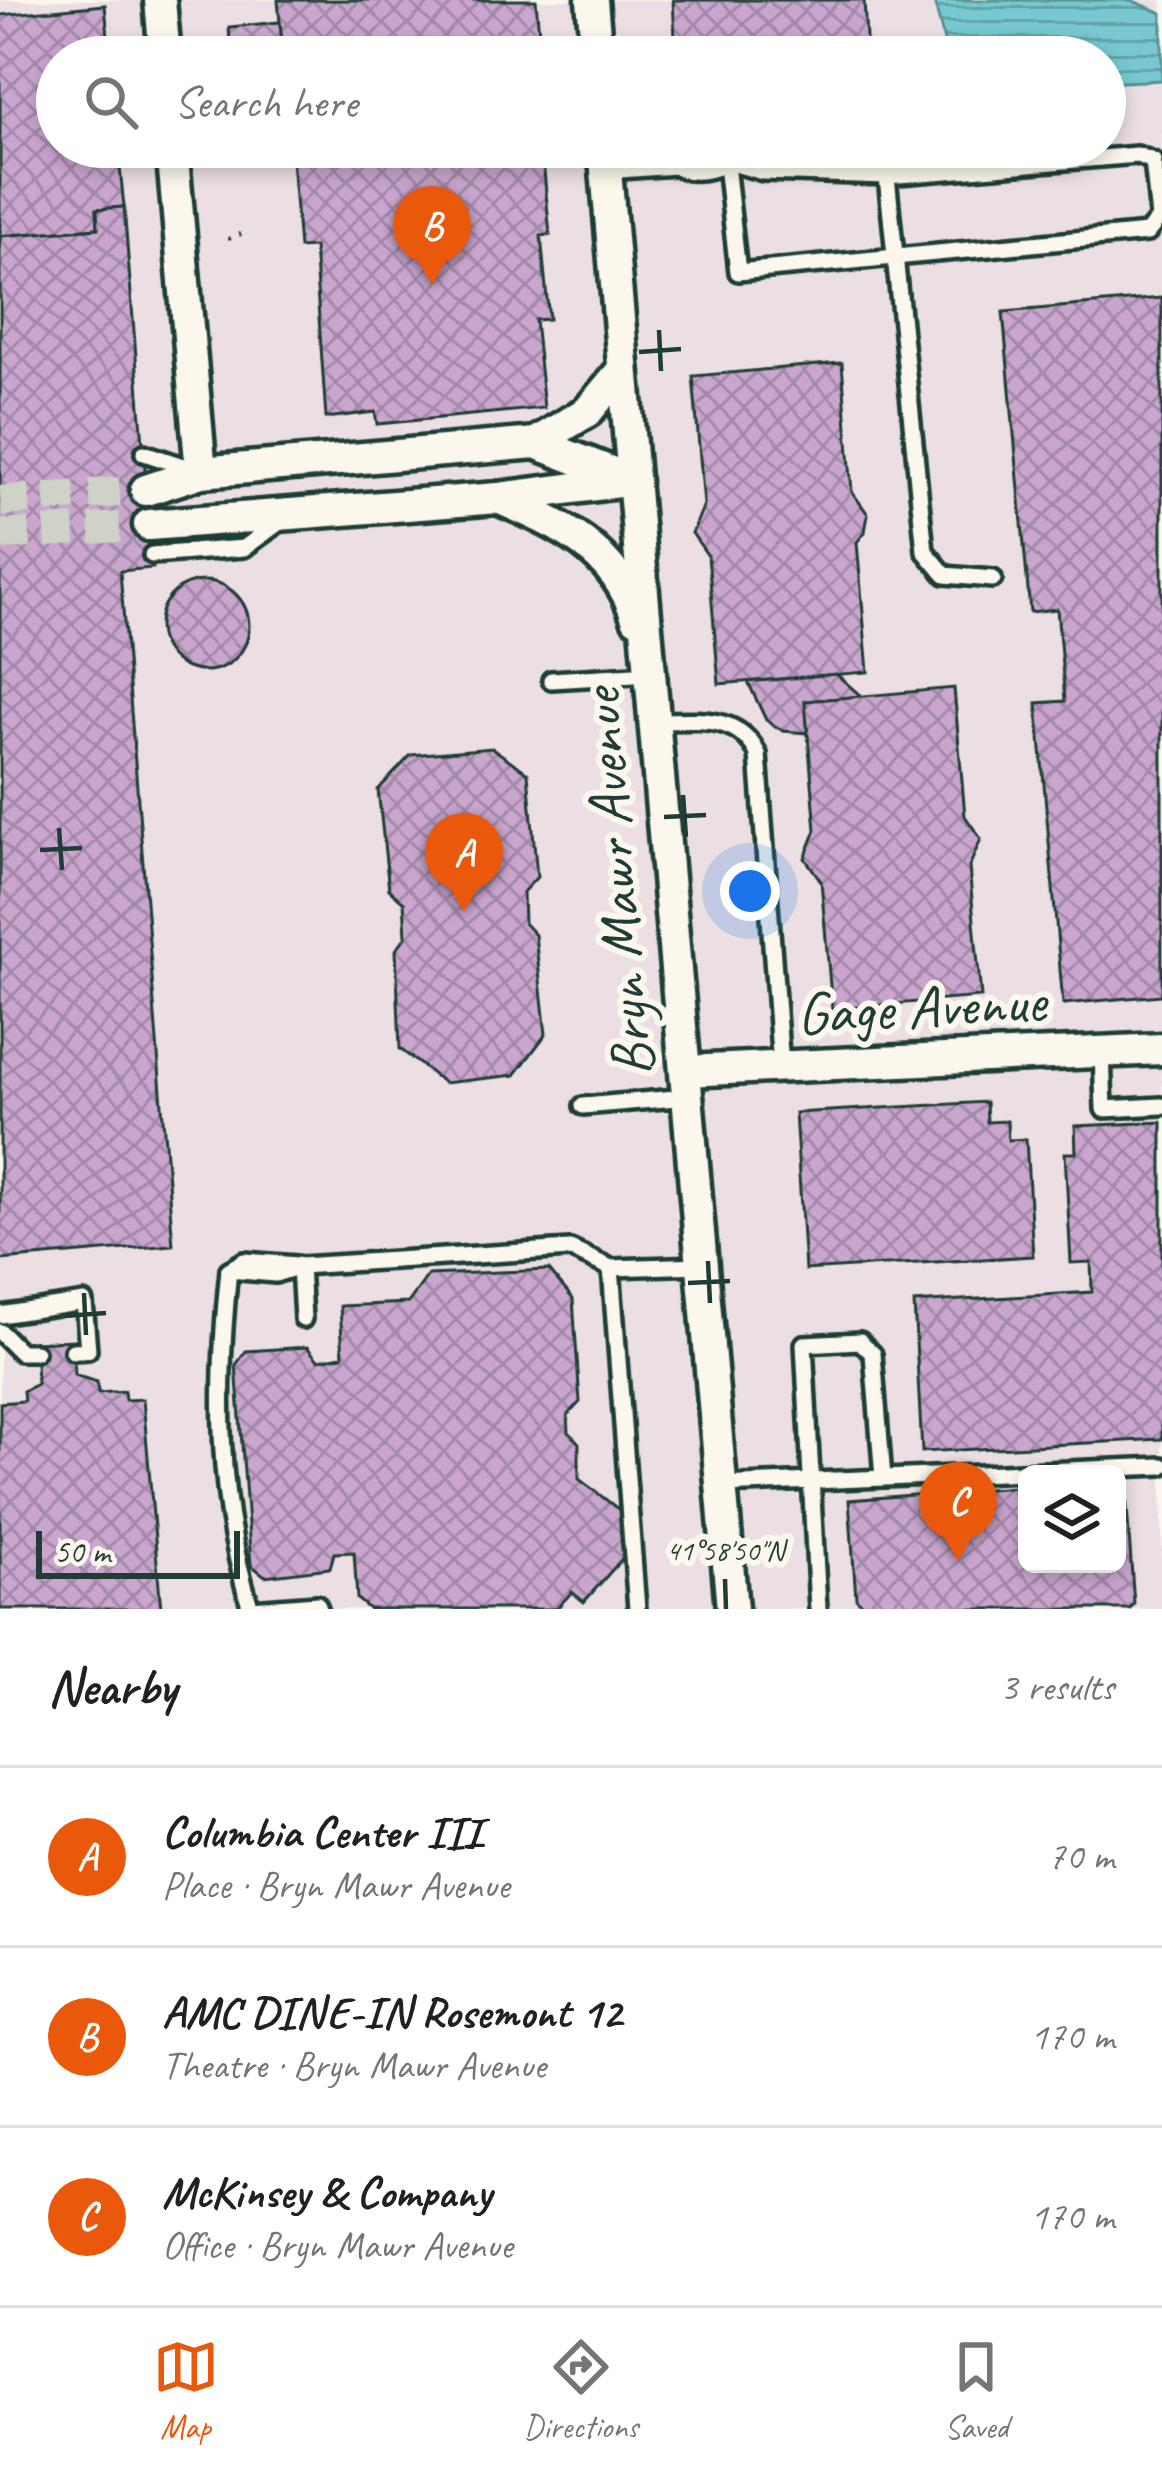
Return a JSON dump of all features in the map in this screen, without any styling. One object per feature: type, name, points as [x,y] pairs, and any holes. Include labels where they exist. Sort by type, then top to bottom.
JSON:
[{"type":"street","points":[[592,0],[595,36]]},
{"type":"street","points":[[156,5],[161,36]]},
{"type":"street","points":[[174,168],[201,472]]},
{"type":"street","name":"Bryn Mawr Avenue","points":[[606,168],[732,1609]]},
{"type":"street","points":[[536,443],[588,411],[623,369]]},
{"type":"street","points":[[146,490],[201,472],[536,443],[634,481]]},
{"type":"street","points":[[201,472],[287,517]]},
{"type":"street","points":[[150,540],[287,517],[634,481]]},
{"type":"street","points":[[498,498],[567,528],[593,547],[629,594],[650,663]]},
{"type":"street","name":"Gage Avenue","points":[[687,1084],[781,1067],[1162,1049]]},
{"type":"lane","points":[[726,168],[738,272],[1147,233],[1159,218],[1153,161],[1126,156]]},
{"type":"lane","points":[[744,168],[887,176],[982,168]]},
{"type":"lane","points":[[886,168],[925,551],[945,575],[993,579]]},
{"type":"lane","points":[[144,453],[201,472]]},
{"type":"lane","points":[[550,680],[650,663]]},
{"type":"lane","points":[[655,721],[727,723],[748,735],[758,754],[781,1067]]},
{"type":"lane","points":[[1102,1052],[1104,1109],[1162,1106]]},
{"type":"lane","points":[[583,1106],[687,1084]]},
{"type":"lane","points":[[319,1609],[317,1604],[250,1609],[230,1546],[219,1369],[229,1270],[275,1274],[300,1266],[570,1249],[611,1268],[702,1264]]},
{"type":"lane","points":[[300,1266],[303,1319]]},
{"type":"lane","points":[[611,1268],[637,1609]]},
{"type":"lane","points":[[0,1316],[84,1302],[88,1350],[73,1351]]},
{"type":"lane","points":[[0,1332],[20,1352],[35,1352]]},
{"type":"lane","points":[[818,1609],[804,1344],[860,1341],[873,1354],[883,1478]]},
{"type":"lane","points":[[722,1485],[1162,1466]]},
{"type":"path","points":[[228,239],[241,234]]},
{"type":"shaded area","points":[[0,0],[578,0],[581,36],[36,36],[36,168],[594,168],[717,1609],[0,1609]]},
{"type":"shaded area","points":[[608,0],[1162,0],[1162,1609],[750,1609],[623,168],[1126,168],[1126,36],[611,36]]},
{"type":"water","points":[[934,0],[1131,0],[1162,13],[1162,80],[1126,82],[1126,36],[943,36]]},
{"type":"building","points":[[278,0],[536,0],[539,36],[281,36]]},
{"type":"building","points":[[673,0],[864,0],[866,36],[675,36]]},
{"type":"building","points":[[105,5],[108,36],[36,36],[36,168],[120,168],[124,207],[97,209],[98,228],[0,236],[0,15]]},
{"type":"building","points":[[280,22],[281,36],[230,36],[229,27]]},
{"type":"building","points":[[293,168],[544,168],[550,235],[541,236],[549,319],[535,320],[544,408],[377,424],[375,412],[326,418],[314,247],[299,248]]},
{"type":"building","points":[[124,207],[153,568],[120,571],[173,1245],[0,1260],[0,236],[98,228],[97,209]]},
{"type":"building","points":[[1162,298],[1162,995],[1063,1004],[1037,703],[1065,701],[1057,609],[1030,612],[1003,312]]},
{"type":"building","points":[[842,363],[852,492],[868,514],[865,532],[857,542],[868,672],[719,684],[708,556],[692,533],[704,505],[693,376]]},
{"type":"building","points":[[204,581],[221,584],[236,594],[246,609],[246,643],[236,658],[221,668],[204,671],[187,668],[172,658],[162,643],[159,626],[162,609],[172,594],[187,584]]},
{"type":"building","points":[[836,674],[861,696],[805,701],[808,733],[783,731],[766,720],[748,682]]},
{"type":"building","points":[[954,688],[965,816],[981,839],[969,867],[981,997],[832,1009],[821,881],[805,858],[816,830],[805,701]]},
{"type":"building","points":[[492,748],[528,773],[537,877],[523,892],[524,923],[535,935],[546,1034],[515,1075],[444,1083],[400,1049],[396,950],[406,936],[404,902],[389,889],[378,790],[411,755]]},
{"type":"building","points":[[986,1102],[987,1122],[1007,1121],[1008,1140],[1026,1139],[1033,1256],[805,1270],[795,1113]]},
{"type":"building","points":[[1162,1122],[1162,1439],[922,1452],[914,1303],[1092,1292],[1091,1262],[1071,1263],[1065,1153],[1076,1153],[1075,1126]]},
{"type":"building","points":[[549,1270],[573,1299],[580,1402],[568,1415],[569,1432],[579,1443],[579,1479],[622,1512],[627,1553],[584,1602],[572,1592],[556,1609],[369,1609],[357,1599],[354,1552],[334,1553],[330,1568],[265,1576],[251,1565],[236,1365],[246,1351],[307,1347],[318,1360],[343,1356],[340,1306],[408,1303],[428,1275]]},
{"type":"building","points":[[73,1340],[74,1375],[97,1382],[98,1393],[124,1391],[125,1400],[143,1399],[161,1609],[0,1609],[0,1403],[24,1401],[23,1391],[37,1384],[35,1342]]},
{"type":"building","points":[[1018,1487],[1018,1573],[1126,1573],[1126,1493],[1134,1604],[1130,1609],[867,1609],[856,1598],[849,1500]]},
{"type":"tunnel","points":[[0,501],[146,490]]},
{"type":"tunnel","points":[[0,535],[149,525]]},
{"type":"place","name":"AMC DINE-IN Rosemont 12","points":[[432,285]]},
{"type":"place","name":"Columbia Center III","points":[[464,912]]},
{"type":"place","name":"McKinsey & Company","points":[[958,1561]]}]
